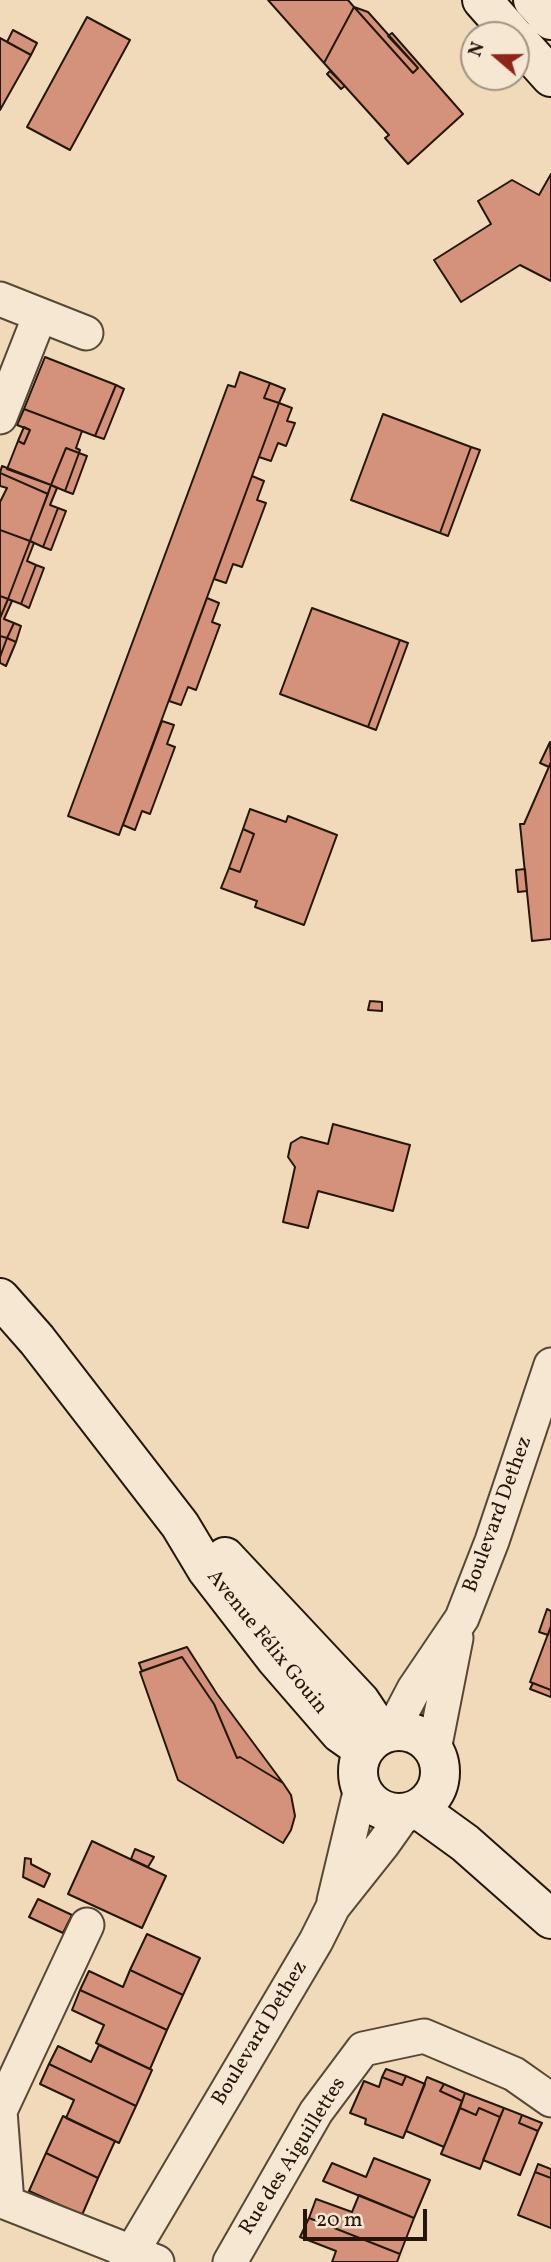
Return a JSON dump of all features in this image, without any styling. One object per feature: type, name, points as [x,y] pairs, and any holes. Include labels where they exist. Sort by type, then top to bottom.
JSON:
[{"type":"main road","points":[[482,0],[501,21]]},
{"type":"main road","points":[[533,0],[551,20]]},
{"type":"main road","points":[[530,54],[551,77]]},
{"type":"main road","name":"Avenue Félix Gouin","points":[[0,1298],[37,1340],[180,1525],[207,1570],[275,1658],[340,1733],[379,1738],[415,1733],[426,1740],[434,1750]]},
{"type":"main road","points":[[379,1738],[359,1763],[358,1775],[361,1788],[369,1800],[392,1813],[420,1804],[440,1777],[434,1750]]},
{"type":"main road","points":[[420,1804],[551,1919]]},
{"type":"street","points":[[0,299],[86,334]]},
{"type":"street","points":[[0,417],[40,315]]},
{"type":"street","name":"Boulevard Dethez","points":[[379,1738],[458,1625],[492,1541],[551,1365]]},
{"type":"street","points":[[434,1750],[458,1625]]},
{"type":"street","points":[[333,1907],[361,1788]]},
{"type":"street","name":"Boulevard Dethez","points":[[138,2258],[333,1907],[383,1844],[420,1804]]},
{"type":"street","points":[[87,1925],[0,2111],[7,2203],[138,2258]]},
{"type":"street","name":"Rue des Aiguillettes","points":[[230,2262],[316,2112],[363,2049],[424,2036],[514,2074],[551,2100]]},
{"type":"building","points":[[268,0],[348,0],[354,7],[324,63]]},
{"type":"building","points":[[354,7],[413,73],[418,68],[388,36],[392,33],[463,114],[408,164],[385,138],[389,135],[324,63]]},
{"type":"building","points":[[354,7],[368,12],[418,68],[413,73]]},
{"type":"building","points":[[87,17],[130,40],[70,150],[27,127]]},
{"type":"building","points":[[13,30],[37,43],[31,55],[7,42]]},
{"type":"building","points":[[0,38],[31,55],[0,110]]},
{"type":"building","points":[[330,71],[345,86],[341,89],[327,74]]},
{"type":"building","points":[[551,174],[551,281],[520,265],[461,302],[434,260],[491,224],[478,201],[512,180],[539,195]]},
{"type":"building","points":[[45,357],[116,385],[95,436],[24,409]]},
{"type":"building","points":[[240,372],[270,383],[264,398],[279,403],[119,835],[68,816],[228,385],[235,387]]},
{"type":"building","points":[[270,383],[285,389],[279,403],[264,398]]},
{"type":"building","points":[[116,385],[124,389],[104,439],[95,436]]},
{"type":"building","points":[[279,403],[292,408],[287,421],[295,423],[286,446],[278,443],[271,461],[259,457]]},
{"type":"building","points":[[24,409],[82,431],[76,448],[80,450],[79,453],[66,448],[51,485],[7,469],[18,441],[24,444],[30,430],[17,425]]},
{"type":"building","points":[[383,414],[471,447],[440,533],[351,500]]},
{"type":"building","points":[[24,427],[30,430],[24,444],[18,441]]},
{"type":"building","points":[[471,447],[480,450],[448,536],[440,533]]},
{"type":"building","points":[[66,448],[79,453],[65,491],[51,485]]},
{"type":"building","points":[[79,453],[87,456],[73,494],[65,491]]},
{"type":"building","points":[[2,466],[51,485],[48,494],[0,473]]},
{"type":"building","points":[[0,473],[48,494],[30,541],[0,530],[0,502],[7,488],[0,486]]},
{"type":"building","points":[[252,476],[264,481],[257,500],[266,503],[242,567],[233,564],[226,583],[214,579]]},
{"type":"building","points":[[51,485],[57,488],[50,505],[58,508],[43,547],[30,541]]},
{"type":"building","points":[[58,508],[66,511],[51,550],[43,547]]},
{"type":"building","points":[[0,530],[30,541],[8,599],[0,596]]},
{"type":"building","points":[[30,541],[34,543],[27,561],[36,565],[21,604],[8,599]]},
{"type":"building","points":[[36,565],[44,568],[29,608],[21,604]]},
{"type":"building","points":[[0,596],[8,599],[0,618]]},
{"type":"building","points":[[207,598],[219,603],[212,622],[220,625],[196,690],[188,687],[181,705],[169,701]]},
{"type":"building","points":[[8,599],[12,601],[4,619],[14,623],[7,638],[0,636],[0,618]]},
{"type":"building","points":[[312,608],[400,640],[368,727],[280,694]]},
{"type":"building","points":[[14,623],[21,626],[16,642],[7,638]]},
{"type":"building","points":[[0,636],[7,638],[0,657]]},
{"type":"building","points":[[7,638],[16,642],[6,666],[0,663],[0,657]]},
{"type":"building","points":[[400,640],[408,643],[376,730],[368,727]]},
{"type":"building","points":[[162,721],[174,725],[167,744],[175,747],[150,814],[142,811],[135,830],[123,825]]},
{"type":"building","points":[[550,742],[551,762],[549,767],[540,763]]},
{"type":"building","points":[[551,762],[551,939],[532,941],[520,824],[524,824]]},
{"type":"building","points":[[250,809],[286,822],[288,816],[337,835],[304,925],[255,907],[257,901],[221,888],[229,868],[240,872],[254,834],[243,829]]},
{"type":"building","points":[[243,829],[254,834],[240,872],[229,868]]},
{"type":"building","points":[[525,869],[527,891],[518,892],[516,870]]},
{"type":"building","points":[[370,1001],[382,1002],[382,1011],[368,1010]]},
{"type":"building","points":[[333,1124],[410,1145],[393,1211],[318,1191],[308,1228],[283,1222],[295,1167],[288,1157],[291,1143],[301,1137],[328,1144]]},
{"type":"building","points":[[547,1609],[551,1611],[548,1635],[539,1632]]},
{"type":"building","points":[[551,1626],[551,1690],[530,1682]]},
{"type":"building","points":[[187,1647],[217,1694],[283,1783],[240,1757],[237,1758],[214,1704],[182,1657],[142,1671],[139,1663]]},
{"type":"building","points":[[182,1657],[214,1704],[237,1758],[240,1757],[283,1783],[291,1795],[295,1816],[283,1843],[178,1780],[140,1672]]},
{"type":"building","points":[[533,1683],[551,1690],[551,1697],[530,1689]]},
{"type":"building","points":[[92,1841],[166,1876],[142,1928],[68,1894]]},
{"type":"building","points":[[135,1849],[154,1857],[148,1867],[131,1859]]},
{"type":"building","points":[[25,1858],[31,1859],[31,1864],[50,1874],[44,1887],[23,1877]]},
{"type":"building","points":[[38,1899],[72,1915],[63,1933],[29,1917]]},
{"type":"building","points":[[147,1934],[200,1958],[183,1995],[130,1970]]},
{"type":"building","points":[[130,1970],[183,1995],[167,2030],[80,1990],[89,1971],[123,1987]]},
{"type":"building","points":[[80,1990],[167,2030],[150,2069],[96,2043],[104,2025],[72,2010]]},
{"type":"building","points":[[99,2045],[152,2070],[136,2106],[49,2064],[58,2046],[91,2062]]},
{"type":"building","points":[[49,2064],[136,2106],[119,2143],[66,2118],[74,2100],[40,2084]]},
{"type":"building","points":[[386,2069],[406,2076],[402,2085],[382,2077]]},
{"type":"building","points":[[406,2076],[425,2084],[403,2138],[365,2124],[366,2119],[350,2113],[364,2081],[379,2087],[382,2077],[402,2085]]},
{"type":"building","points":[[427,2077],[444,2084],[440,2091],[462,2101],[444,2147],[406,2131]]},
{"type":"building","points":[[444,2084],[465,2093],[462,2101],[440,2091]]},
{"type":"building","points":[[465,2093],[504,2108],[500,2117],[479,2108],[476,2115],[460,2108]]},
{"type":"building","points":[[460,2108],[476,2115],[479,2108],[500,2117],[480,2169],[441,2154]]},
{"type":"building","points":[[504,2108],[522,2115],[519,2123],[538,2131],[520,2175],[483,2160]]},
{"type":"building","points":[[522,2115],[542,2123],[538,2131],[519,2123]]},
{"type":"building","points":[[63,2116],[115,2141],[98,2178],[46,2153]]},
{"type":"building","points":[[46,2153],[98,2178],[82,2215],[29,2191]]},
{"type":"building","points":[[374,2158],[430,2180],[414,2218],[323,2181],[332,2163],[366,2177]]},
{"type":"building","points":[[538,2164],[551,2169],[551,2178],[535,2172]]},
{"type":"building","points":[[535,2172],[551,2178],[551,2228],[518,2215]]},
{"type":"building","points":[[359,2195],[414,2218],[400,2254],[309,2218],[316,2199],[352,2212]]},
{"type":"building","points":[[309,2218],[400,2254],[397,2262],[332,2262],[336,2251],[300,2237]]}]
